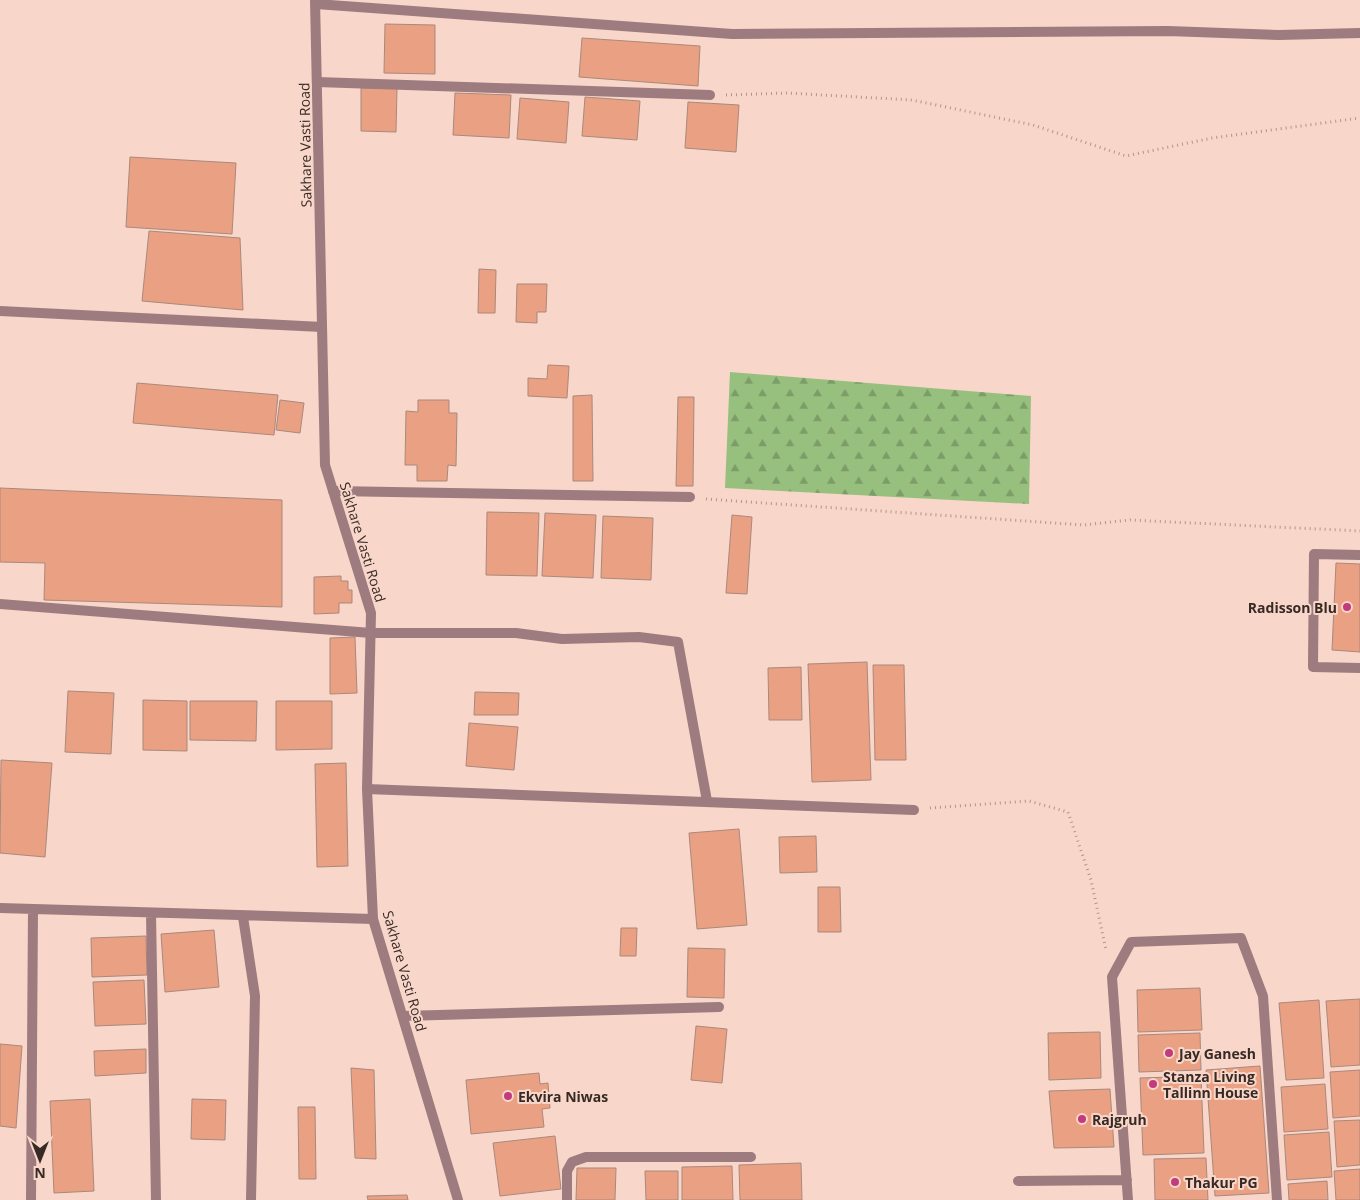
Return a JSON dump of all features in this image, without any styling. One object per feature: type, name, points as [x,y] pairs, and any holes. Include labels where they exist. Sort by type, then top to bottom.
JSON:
[{"type":"street","points":[[316,2],[732,34],[1168,31],[1278,35],[1360,34]]},
{"type":"street","name":"Sakhare Vasti Road","points":[[316,2],[325,466],[371,612],[367,789],[373,919],[458,1200]]},
{"type":"street","points":[[318,82],[710,95]]},
{"type":"street","points":[[0,311],[322,327]]},
{"type":"street","points":[[333,491],[690,497]]},
{"type":"street","points":[[1360,555],[1314,554],[1312,667],[1360,668]]},
{"type":"street","points":[[0,604],[371,633],[516,633],[562,639],[639,637],[678,642],[707,801]]},
{"type":"street","points":[[367,789],[914,810]]},
{"type":"street","points":[[0,908],[151,914],[373,919]]},
{"type":"street","points":[[31,1200],[33,910]]},
{"type":"street","points":[[151,914],[156,1200]]},
{"type":"street","points":[[243,916],[255,996],[251,1200]]},
{"type":"street","points":[[1128,1200],[1112,977],[1131,942],[1242,938],[1263,996],[1277,1200]]},
{"type":"street","points":[[403,1016],[720,1007]]},
{"type":"street","points":[[567,1200],[568,1171],[572,1162],[586,1157],[751,1157]]},
{"type":"street","points":[[1018,1181],[1127,1180]]},
{"type":"path","points":[[710,95],[787,93],[912,100],[1033,125],[1126,156],[1212,138],[1360,118]]},
{"type":"path","points":[[690,497],[1083,525],[1130,520],[1360,531]]},
{"type":"path","points":[[914,810],[1028,801],[1068,812],[1091,880],[1112,977]]},
{"type":"green space","points":[[730,372],[1031,396],[1029,504],[725,488]]},
{"type":"building","points":[[385,24],[435,25],[435,74],[384,73]]},
{"type":"building","points":[[582,38],[700,46],[698,86],[579,77]]},
{"type":"building","points":[[361,88],[397,88],[396,132],[361,131]]},
{"type":"building","points":[[455,93],[511,95],[509,138],[453,135]]},
{"type":"building","points":[[585,97],[640,101],[637,140],[582,136]]},
{"type":"building","points":[[520,98],[569,102],[566,143],[517,139]]},
{"type":"building","points":[[688,102],[739,105],[736,152],[685,148]]},
{"type":"building","points":[[130,157],[236,163],[232,234],[126,227]]},
{"type":"building","points":[[149,231],[240,238],[243,310],[142,301]]},
{"type":"building","points":[[479,269],[496,270],[495,313],[478,313]]},
{"type":"building","points":[[517,284],[547,284],[546,312],[537,312],[537,323],[516,322]]},
{"type":"building","points":[[548,365],[569,366],[567,398],[528,396],[528,378],[547,379]]},
{"type":"building","points":[[137,383],[278,395],[274,435],[133,423]]},
{"type":"building","points":[[592,395],[593,481],[573,481],[573,396]]},
{"type":"building","points":[[678,397],[694,397],[693,486],[676,486]]},
{"type":"building","points":[[280,400],[304,403],[300,433],[276,430]]},
{"type":"building","points":[[418,400],[449,400],[449,413],[457,413],[456,466],[448,465],[447,481],[417,481],[417,465],[405,465],[406,411],[418,412]]},
{"type":"building","points":[[0,488],[282,500],[282,607],[44,600],[45,563],[0,562]]},
{"type":"building","points":[[487,512],[539,513],[537,576],[486,575]]},
{"type":"building","points":[[545,513],[596,515],[593,578],[542,576]]},
{"type":"building","points":[[732,515],[752,517],[747,594],[726,593]]},
{"type":"building","points":[[603,516],[653,518],[651,580],[601,578]]},
{"type":"building","name":"Radisson Blu","points":[[1336,563],[1360,564],[1360,652],[1332,650]]},
{"type":"building","points":[[341,576],[341,581],[348,581],[348,590],[352,590],[352,603],[339,603],[339,613],[314,614],[314,577]]},
{"type":"building","points":[[355,637],[357,693],[330,694],[330,638]]},
{"type":"building","points":[[867,662],[871,780],[812,782],[808,664]]},
{"type":"building","points":[[873,665],[904,665],[906,760],[875,760]]},
{"type":"building","points":[[801,667],[802,720],[769,720],[768,668]]},
{"type":"building","points":[[68,691],[114,693],[111,754],[65,752]]},
{"type":"building","points":[[475,692],[519,693],[518,715],[474,715]]},
{"type":"building","points":[[143,700],[187,701],[187,751],[143,750]]},
{"type":"building","points":[[190,701],[257,701],[256,741],[190,740]]},
{"type":"building","points":[[276,701],[332,701],[332,749],[276,750]]},
{"type":"building","points":[[469,723],[518,727],[514,770],[466,766]]},
{"type":"building","points":[[1,760],[52,763],[45,857],[0,853]]},
{"type":"building","points":[[346,763],[348,866],[317,867],[315,764]]},
{"type":"building","points":[[739,829],[747,925],[697,929],[689,833]]},
{"type":"building","points":[[816,836],[817,872],[780,873],[779,837]]},
{"type":"building","points":[[818,887],[840,887],[841,932],[818,932]]},
{"type":"building","points":[[621,928],[637,928],[636,956],[620,956]]},
{"type":"building","points":[[214,930],[219,987],[165,992],[161,934]]},
{"type":"building","points":[[146,936],[147,975],[92,977],[91,938]]},
{"type":"building","points":[[688,948],[725,949],[724,998],[687,997]]},
{"type":"building","points":[[144,980],[146,1024],[95,1026],[93,982]]},
{"type":"building","points":[[1200,988],[1202,1030],[1138,1032],[1137,990]]},
{"type":"building","points":[[1360,999],[1360,1065],[1331,1067],[1326,1001]]},
{"type":"building","points":[[1319,1000],[1324,1078],[1286,1080],[1279,1003]]},
{"type":"building","points":[[696,1026],[727,1029],[722,1083],[691,1080]]},
{"type":"building","points":[[1100,1032],[1101,1078],[1049,1080],[1048,1033]]},
{"type":"building","name":"Jay Ganesh","points":[[1200,1033],[1201,1070],[1139,1072],[1138,1035]]},
{"type":"building","points":[[0,1044],[22,1046],[16,1128],[0,1126]]},
{"type":"building","points":[[146,1049],[146,1073],[95,1076],[94,1051]]},
{"type":"building","points":[[1260,1066],[1269,1193],[1215,1196],[1206,1070]]},
{"type":"building","points":[[351,1068],[374,1070],[376,1159],[355,1158]]},
{"type":"building","points":[[1360,1070],[1360,1116],[1333,1118],[1330,1072]]},
{"type":"building","name":"Ekvira Niwas","points":[[539,1073],[540,1084],[548,1083],[550,1108],[542,1109],[544,1127],[471,1134],[466,1080]]},
{"type":"building","points":[[1201,1076],[1204,1153],[1143,1155],[1140,1078]]},
{"type":"building","points":[[1325,1084],[1328,1129],[1284,1132],[1281,1087]]},
{"type":"building","name":"Rajgruh","points":[[1110,1089],[1114,1147],[1054,1148],[1049,1091]]},
{"type":"building","points":[[90,1099],[94,1191],[54,1193],[50,1101]]},
{"type":"building","points":[[192,1099],[226,1100],[225,1140],[191,1139]]},
{"type":"building","points":[[298,1107],[315,1107],[316,1179],[299,1179]]},
{"type":"building","points":[[1360,1120],[1360,1165],[1337,1167],[1334,1121]]},
{"type":"building","points":[[1329,1132],[1332,1177],[1287,1180],[1284,1135]]},
{"type":"building","points":[[555,1136],[561,1189],[500,1196],[493,1143]]},
{"type":"building","points":[[1206,1158],[1208,1200],[1155,1200],[1154,1159]]},
{"type":"building","points":[[801,1163],[802,1200],[740,1200],[739,1165]]},
{"type":"building","points":[[732,1166],[733,1200],[682,1200],[682,1167]]},
{"type":"building","points":[[577,1168],[616,1168],[615,1200],[576,1200]]},
{"type":"building","points":[[1360,1169],[1360,1200],[1336,1200],[1334,1171]]},
{"type":"building","points":[[645,1171],[678,1171],[678,1200],[646,1200]]},
{"type":"building","points":[[1327,1181],[1328,1200],[1289,1200],[1288,1184]]},
{"type":"building","points":[[407,1195],[408,1200],[368,1200],[367,1196]]},
{"type":"place","name":"Radisson Blu","points":[[1347,607]]},
{"type":"place","name":"Jay Ganesh","points":[[1169,1053]]},
{"type":"place","name":"Stanza Living Tallinn House","points":[[1153,1084]]},
{"type":"place","name":"Ekvira Niwas","points":[[508,1096]]},
{"type":"place","name":"Rajgruh","points":[[1082,1119]]},
{"type":"place","name":"Thakur PG","points":[[1175,1182]]}]
